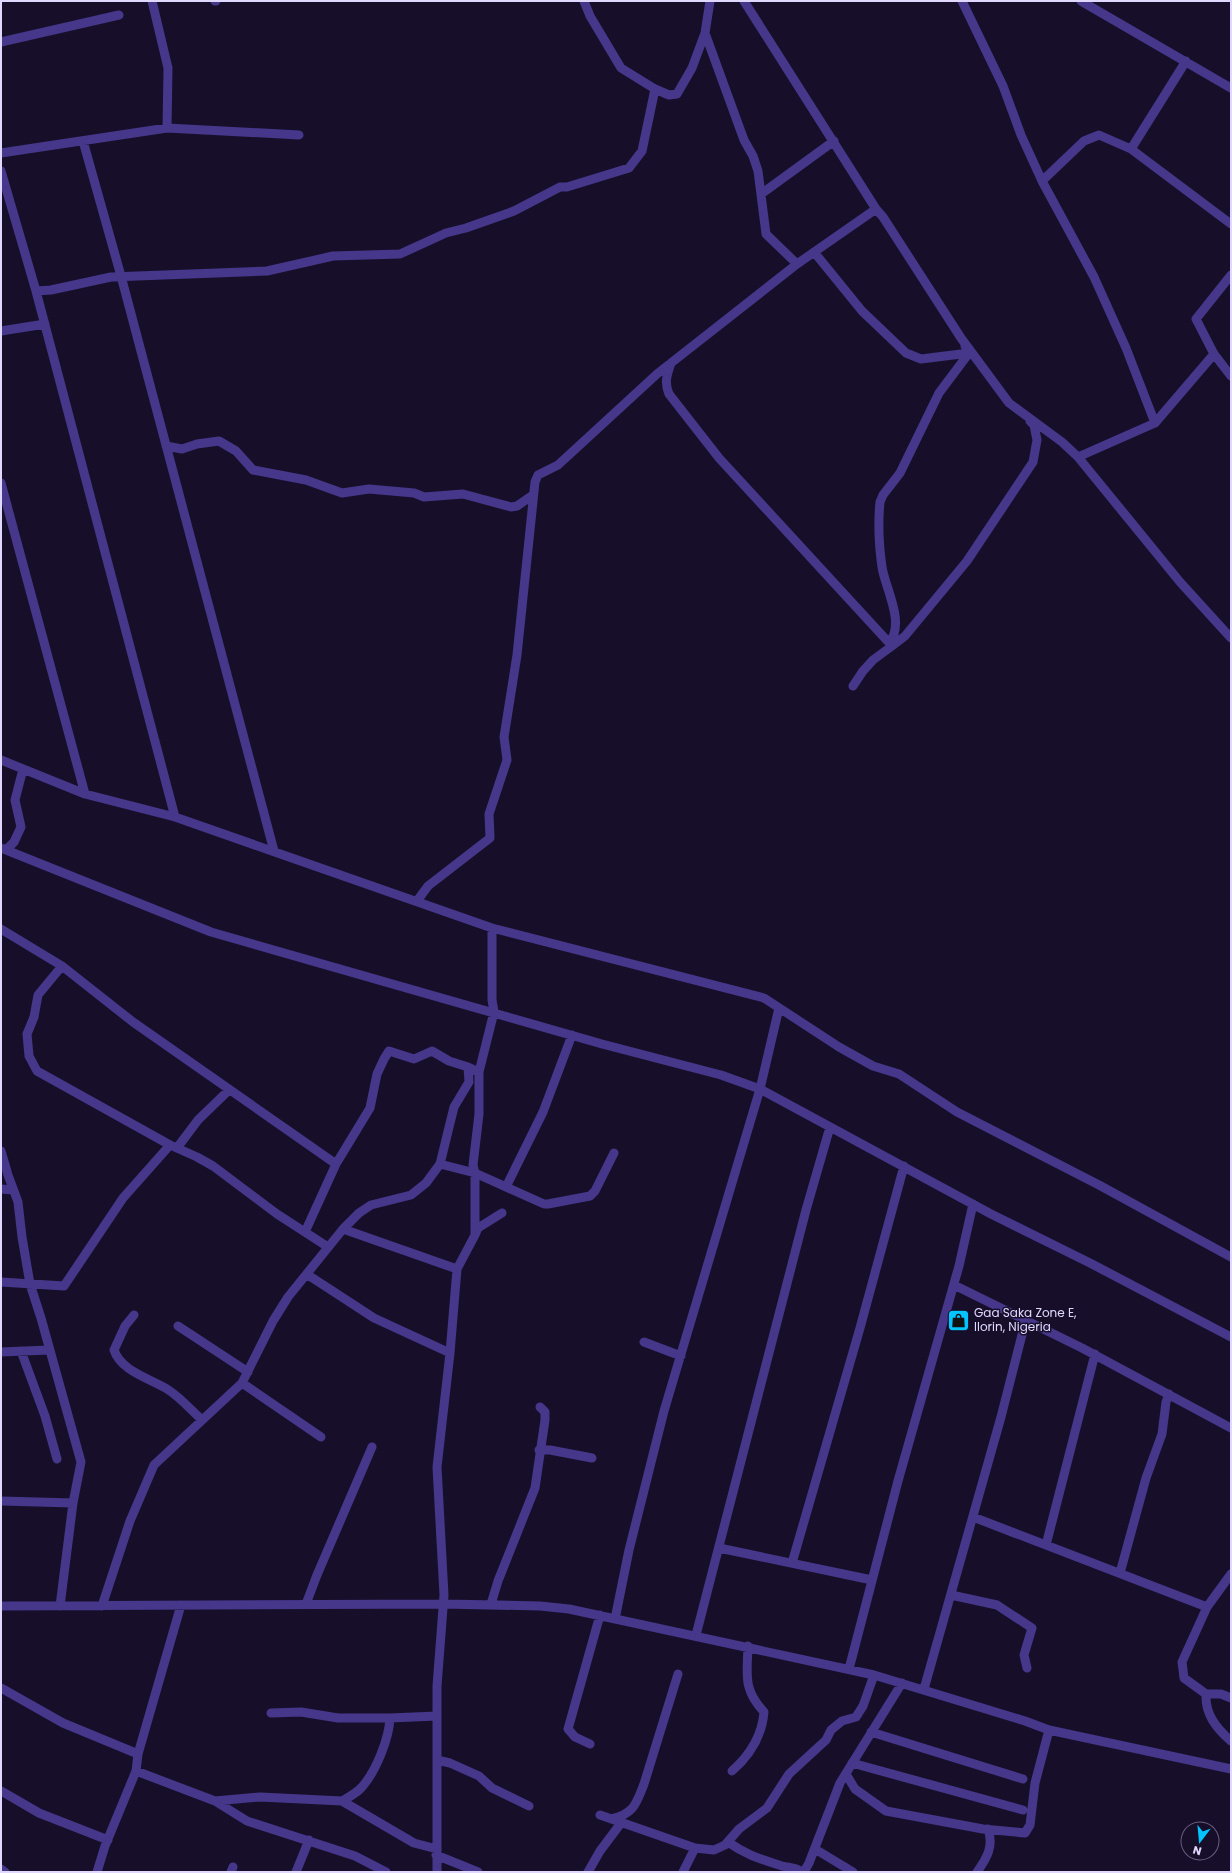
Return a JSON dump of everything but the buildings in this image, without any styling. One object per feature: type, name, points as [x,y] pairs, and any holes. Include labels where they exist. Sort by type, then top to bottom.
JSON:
[{"type":"street","points":[[152,1],[168,68],[166,128]]},
{"type":"street","points":[[584,1],[590,16],[621,68],[669,95],[677,94],[692,68],[705,33],[710,1]]},
{"type":"street","points":[[744,1],[876,209],[883,217],[961,338],[1009,403],[1034,425],[1037,440],[1033,462],[967,561],[905,636],[891,644],[873,660],[863,671],[853,686]]},
{"type":"street","points":[[962,1],[1003,86],[1021,135],[1042,181],[1094,277],[1126,348],[1155,423]]},
{"type":"street","points":[[1081,1],[1231,88]]},
{"type":"street","points":[[1,42],[119,15]]},
{"type":"street","points":[[705,33],[744,140],[753,156],[758,171],[766,234],[797,264]]},
{"type":"street","points":[[1131,149],[1186,61]]},
{"type":"street","points":[[36,291],[51,290],[111,277],[267,271],[333,256],[400,254],[446,233],[466,228],[514,211],[560,187],[567,187],[629,168],[642,151],[655,88]]},
{"type":"street","points":[[1,153],[166,128],[299,135]]},
{"type":"street","points":[[1042,181],[1084,141],[1099,135],[1131,149],[1231,224]]},
{"type":"street","points":[[83,141],[121,276],[274,851]]},
{"type":"street","points":[[761,194],[834,141]]},
{"type":"street","points":[[1,172],[45,324],[175,817]]},
{"type":"street","points":[[417,901],[428,886],[490,838],[489,814],[507,760],[504,738],[517,655],[533,495],[535,482],[538,475],[558,465],[670,363],[797,264],[876,209]]},
{"type":"street","points":[[814,252],[862,311],[906,353],[921,359],[969,353]]},
{"type":"street","points":[[1231,275],[1196,319],[1214,354],[1231,376]]},
{"type":"street","points":[[1,331],[45,324]]},
{"type":"street","points":[[961,338],[969,353]]},
{"type":"street","points":[[891,644],[895,634],[895,620],[893,604],[882,568],[880,502],[900,473],[939,393],[969,353]]},
{"type":"street","points":[[1078,457],[1155,423],[1214,354]]},
{"type":"street","points":[[670,363],[665,380],[665,386],[669,394],[719,458],[891,644]]},
{"type":"street","points":[[1009,403],[1062,442],[1078,457],[1180,582],[1231,638]]},
{"type":"street","points":[[166,446],[182,449],[198,444],[219,441],[236,451],[253,470],[306,480],[342,493],[369,489],[414,493],[424,497],[463,494],[511,508],[517,506],[533,495]]},
{"type":"street","points":[[1,483],[85,794]]},
{"type":"street","points":[[1,760],[85,794],[175,817],[492,928],[764,998],[839,1047],[873,1066],[899,1074],[957,1112],[1099,1185],[1231,1257]]},
{"type":"street","points":[[3,849],[14,842],[21,827],[15,800],[23,769]]},
{"type":"street","points":[[3,849],[211,932],[572,1035],[722,1075],[760,1089],[973,1204],[1096,1266],[1231,1338]]},
{"type":"street","points":[[475,1235],[475,1173],[473,1165],[479,1114],[479,1072],[494,1012],[492,1000],[492,928]]},
{"type":"street","points":[[1,929],[62,966],[133,1022],[228,1090],[336,1164]]},
{"type":"street","points":[[62,966],[38,995],[34,1017],[27,1034],[30,1056],[34,1067],[42,1074],[174,1147],[213,1166],[278,1214],[328,1247]]},
{"type":"street","points":[[616,1619],[629,1550],[645,1484],[680,1356],[760,1089],[779,1008]]},
{"type":"street","points":[[506,1187],[543,1112],[572,1035]]},
{"type":"street","points":[[305,1232],[336,1164],[370,1108],[377,1074],[384,1059],[390,1051],[414,1059],[432,1051],[449,1061],[479,1072]]},
{"type":"street","points":[[102,1606],[130,1521],[154,1465],[242,1383],[273,1321],[288,1297],[308,1275],[343,1229],[359,1213],[371,1205],[411,1195],[426,1183],[440,1164],[454,1107],[469,1082],[468,1067]]},
{"type":"street","points":[[1,1282],[64,1286],[123,1198],[228,1090]]},
{"type":"street","points":[[696,1635],[806,1210],[830,1127]]},
{"type":"street","points":[[1,1151],[18,1202],[30,1284],[41,1318],[81,1462],[73,1504],[60,1606]]},
{"type":"street","points":[[440,1164],[475,1173],[544,1204],[585,1198],[595,1191],[614,1153]]},
{"type":"street","points":[[792,1563],[860,1328],[904,1166]]},
{"type":"street","points":[[1,1189],[13,1190]]},
{"type":"street","points":[[849,1669],[872,1580],[954,1285],[973,1204]]},
{"type":"street","points":[[437,1872],[437,1686],[444,1604],[437,1467],[450,1353],[457,1269],[478,1228],[502,1213]]},
{"type":"street","points":[[343,1229],[457,1269]]},
{"type":"street","points":[[308,1275],[374,1318],[450,1353]]},
{"type":"street","points":[[954,1285],[1095,1354],[1231,1428]]},
{"type":"street","points":[[134,1315],[125,1326],[114,1350],[116,1357],[145,1379],[168,1390],[202,1420]]},
{"type":"street","points":[[924,1689],[973,1517],[1026,1319]]},
{"type":"street","points":[[178,1326],[248,1372]]},
{"type":"street","points":[[644,1342],[680,1356]]},
{"type":"street","points":[[1,1352],[49,1350]]},
{"type":"street","points":[[21,1351],[45,1416],[57,1459]]},
{"type":"street","points":[[1046,1545],[1095,1354]]},
{"type":"street","points":[[242,1383],[321,1437]]},
{"type":"street","points":[[1120,1573],[1146,1478],[1162,1434],[1166,1402],[1169,1394]]},
{"type":"street","points":[[491,1604],[498,1581],[535,1488],[539,1450],[545,1420],[545,1412],[540,1407]]},
{"type":"street","points":[[306,1604],[372,1447]]},
{"type":"street","points":[[539,1450],[550,1450],[592,1458]]},
{"type":"street","points":[[1,1501],[73,1504]]},
{"type":"street","points":[[973,1517],[1207,1607]]},
{"type":"street","points":[[719,1548],[872,1580]]},
{"type":"street","points":[[1231,1574],[1207,1607],[1182,1662],[1184,1678],[1206,1694],[1221,1694],[1231,1698]]},
{"type":"street","points":[[951,1595],[997,1606],[1032,1628],[1024,1655],[1027,1668]]},
{"type":"street","points":[[1,1606],[306,1604],[491,1604],[540,1606],[696,1635],[874,1674],[1025,1721],[1049,1730],[1231,1769]]},
{"type":"street","points":[[97,1872],[108,1840],[136,1771],[138,1754],[181,1605]]},
{"type":"street","points":[[590,1744],[575,1737],[568,1729],[600,1616]]},
{"type":"street","points":[[732,1771],[752,1749],[758,1738],[763,1720],[764,1712],[753,1700],[749,1692],[746,1674],[748,1646]]},
{"type":"street","points":[[611,1819],[624,1816],[632,1808],[638,1798],[649,1770],[678,1674]]},
{"type":"street","points":[[600,1815],[695,1848],[714,1850],[719,1849],[728,1842],[739,1829],[768,1808],[789,1774],[826,1740],[831,1730],[842,1721],[856,1717],[863,1706],[874,1674]]},
{"type":"street","points":[[728,1842],[754,1858],[784,1867],[796,1868],[803,1872],[815,1849],[840,1783],[902,1683]]},
{"type":"street","points":[[1,1688],[63,1723],[138,1754]]},
{"type":"street","points":[[1206,1694],[1206,1704],[1210,1716],[1221,1732],[1231,1741]]},
{"type":"street","points":[[271,1713],[301,1712],[338,1718],[437,1716]]},
{"type":"street","points":[[342,1801],[356,1793],[370,1775],[381,1754],[390,1729],[390,1718]]},
{"type":"street","points":[[846,1774],[855,1789],[886,1811],[988,1829],[1025,1833],[1030,1825],[1035,1783],[1049,1730]]},
{"type":"street","points":[[871,1732],[1023,1779]]},
{"type":"street","points":[[437,1760],[455,1765],[479,1776],[492,1788],[529,1806]]},
{"type":"street","points":[[852,1763],[1023,1810]]},
{"type":"street","points":[[136,1771],[215,1801],[247,1821],[355,1856],[386,1872]]},
{"type":"street","points":[[1,1791],[40,1812],[108,1840]]},
{"type":"street","points":[[215,1801],[260,1797],[342,1801],[414,1843],[478,1872]]},
{"type":"street","points":[[588,1872],[600,1851],[621,1823]]},
{"type":"street","points":[[977,1872],[991,1844],[988,1829]]},
{"type":"street","points":[[296,1872],[309,1840]]},
{"type":"street","points":[[683,1872],[695,1848]]},
{"type":"street","points":[[815,1849],[853,1872]]},
{"type":"street","points":[[1,1869],[5,1872]]},
{"type":"place","name":"Gaa Saka Zone E, Ilorin, Nigeria","points":[[958,1320]]}]
